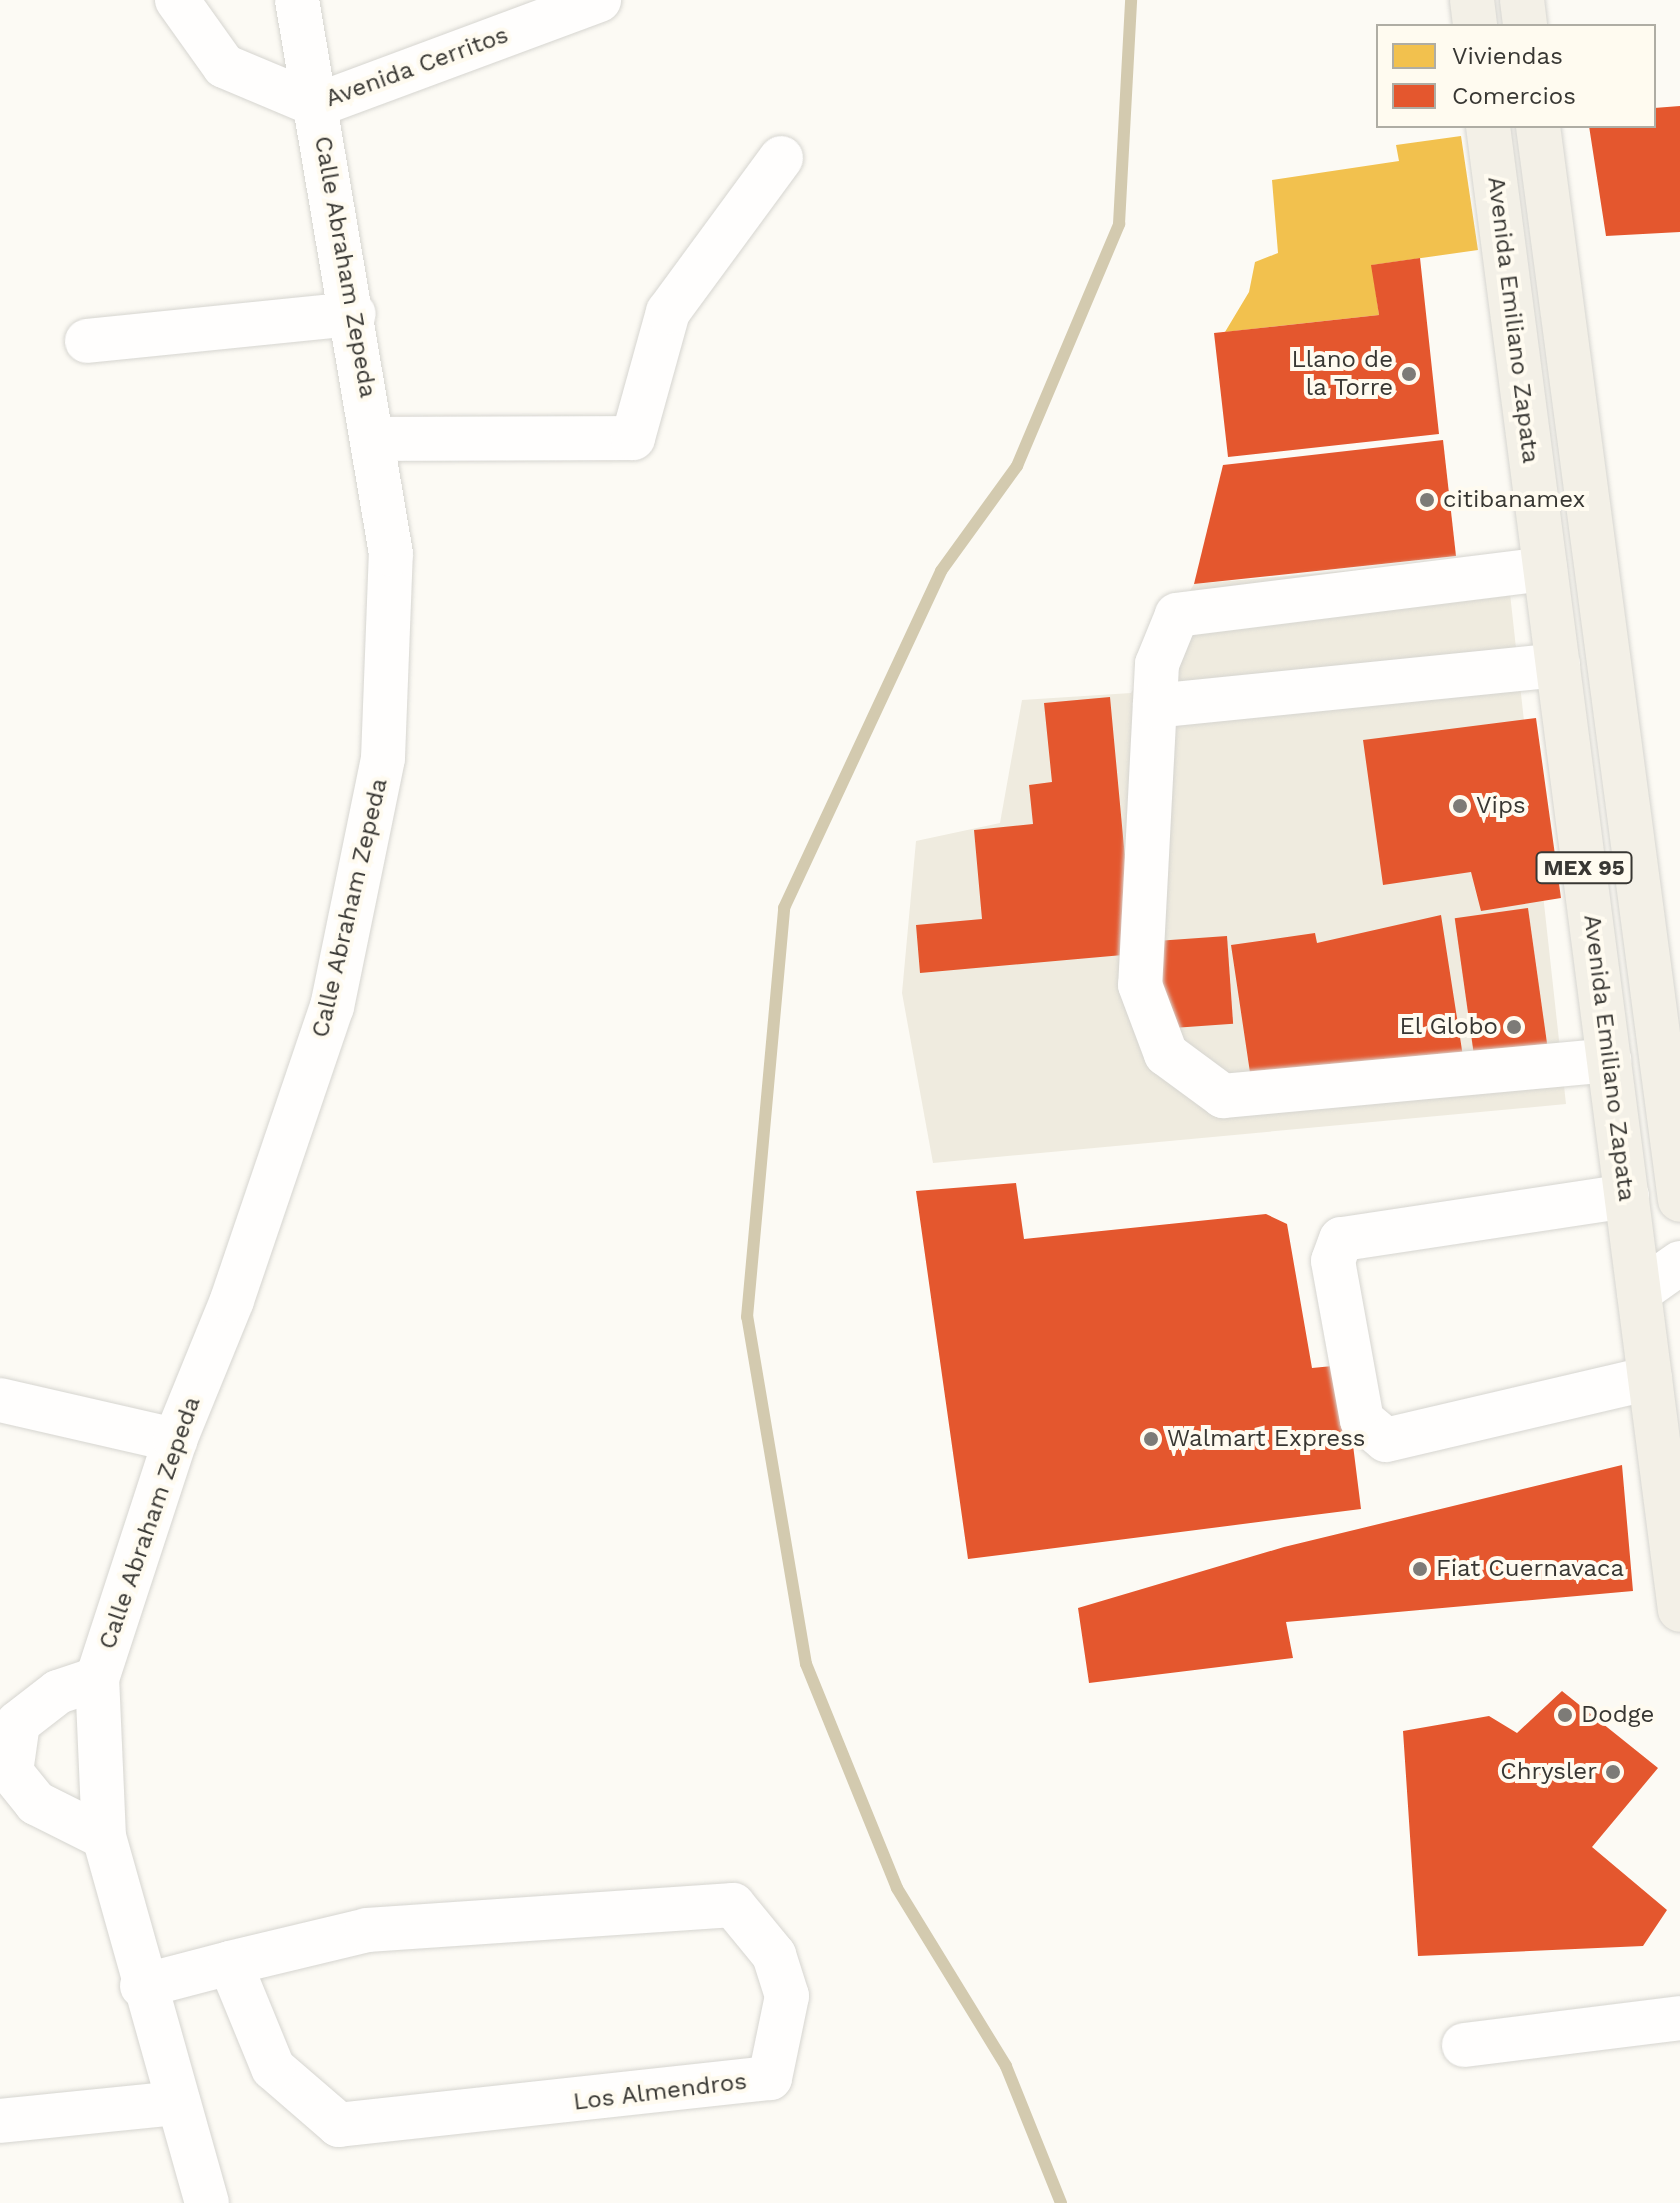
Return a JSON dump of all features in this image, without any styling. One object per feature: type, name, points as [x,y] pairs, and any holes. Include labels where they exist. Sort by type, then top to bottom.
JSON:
[{"type":"main road","points":[[1472,0],[1475,24]]},
{"type":"main road","points":[[1522,0],[1525,24]]},
{"type":"main road","name":"Avenida Emiliano Zapata","points":[[1488,128],[1650,1378],[1676,1554],[1680,1610]]},
{"type":"main road","name":"Avenida Emiliano Zapata","points":[[1538,128],[1680,1200]]},
{"type":"street","name":"Avenida Cerritos","points":[[177,0],[224,66],[317,105],[599,0]]},
{"type":"street","name":"Calle Abraham Zepeda","points":[[207,2203],[142,1986],[104,1837],[97,1679],[175,1440],[232,1300],[332,1007],[383,758],[391,554],[354,314],[297,0]]},
{"type":"street","points":[[373,439],[633,438],[668,312],[781,158]]},
{"type":"street","points":[[87,341],[354,314]]},
{"type":"street","points":[[1545,569],[1177,615],[1157,664],[1140,985],[1166,1054],[1223,1096],[1609,1060]]},
{"type":"street","points":[[1155,706],[1558,665]]},
{"type":"street","points":[[1627,1196],[1341,1239],[1333,1261],[1362,1420],[1386,1440],[1650,1378]]},
{"type":"street","points":[[1639,1292],[1680,1263]]},
{"type":"street","points":[[0,1400],[175,1440]]},
{"type":"street","name":"Calle Abraham Zepeda","points":[[97,1679],[58,1692],[18,1723],[6,1771],[36,1803],[104,1837]]},
{"type":"street","name":"Los Almendros","points":[[142,1986],[230,1963],[367,1930],[733,1905],[774,1955],[787,1996],[770,2078],[339,2125],[273,2068],[230,1963]]},
{"type":"street","points":[[1464,2045],[1680,2018]]},
{"type":"street","points":[[0,2121],[178,2103]]},
{"type":"shaded area","points":[[1506,557],[1566,1104],[933,1163],[902,993],[916,841],[1000,823],[1022,700],[1131,693],[1194,584]]},
{"type":"building: Viviendas","points":[[1461,136],[1478,250],[1372,265],[1379,315],[1225,332],[1249,292],[1255,262],[1278,253],[1272,180],[1399,161],[1396,145]]},
{"type":"building: Comercios","points":[[1680,106],[1680,232],[1606,236],[1589,128],[1656,128],[1656,108]]},
{"type":"building: Comercios","points":[[1420,258],[1439,434],[1228,457],[1214,333],[1379,315],[1371,265]]},
{"type":"building: Comercios","points":[[1443,440],[1456,556],[1194,584],[1223,465]]},
{"type":"building: Comercios","points":[[1110,697],[1134,954],[920,973],[916,925],[982,919],[974,830],[1033,824],[1029,785],[1052,782],[1044,703]]},
{"type":"building: Comercios","name":"Vips","points":[[1536,718],[1561,898],[1481,911],[1471,872],[1383,885],[1363,740]]},
{"type":"building: Comercios","points":[[1528,908],[1549,1056],[1475,1066],[1455,918]]},
{"type":"building: Comercios","points":[[1441,915],[1464,1063],[1252,1086],[1231,945],[1315,933],[1317,943]]},
{"type":"building: Comercios","points":[[1227,936],[1233,1024],[1162,1029],[1156,941]]},
{"type":"building: Comercios","name":"Walmart Express","points":[[1016,1183],[1024,1239],[1266,1214],[1287,1224],[1312,1368],[1343,1365],[1361,1509],[968,1559],[916,1191]]},
{"type":"building: Comercios","name":"Fiat Cuernavaca","points":[[1622,1465],[1633,1591],[1286,1622],[1293,1658],[1089,1683],[1078,1608],[1284,1547]]},
{"type":"building: Comercios","points":[[1562,1691],[1658,1768],[1592,1847],[1667,1910],[1643,1946],[1418,1956],[1403,1731],[1489,1716],[1517,1733]]},
{"type":"waterway","points":[[1061,2203],[1006,2066],[897,1888],[806,1664],[747,1317],[784,908],[941,571],[1017,466],[1119,224],[1131,0]]},
{"type":"place","name":"Llano de la Torre","points":[[1409,374]]},
{"type":"place","name":"citibanamex","points":[[1427,500]]},
{"type":"place","name":"Vips","points":[[1460,806]]},
{"type":"place","name":"El Globo","points":[[1514,1027]]},
{"type":"place","name":"Walmart Express","points":[[1151,1439]]},
{"type":"place","name":"Fiat Cuernavaca","points":[[1420,1569]]},
{"type":"place","name":"Dodge","points":[[1565,1715]]},
{"type":"place","name":"Chrysler","points":[[1613,1772]]}]
